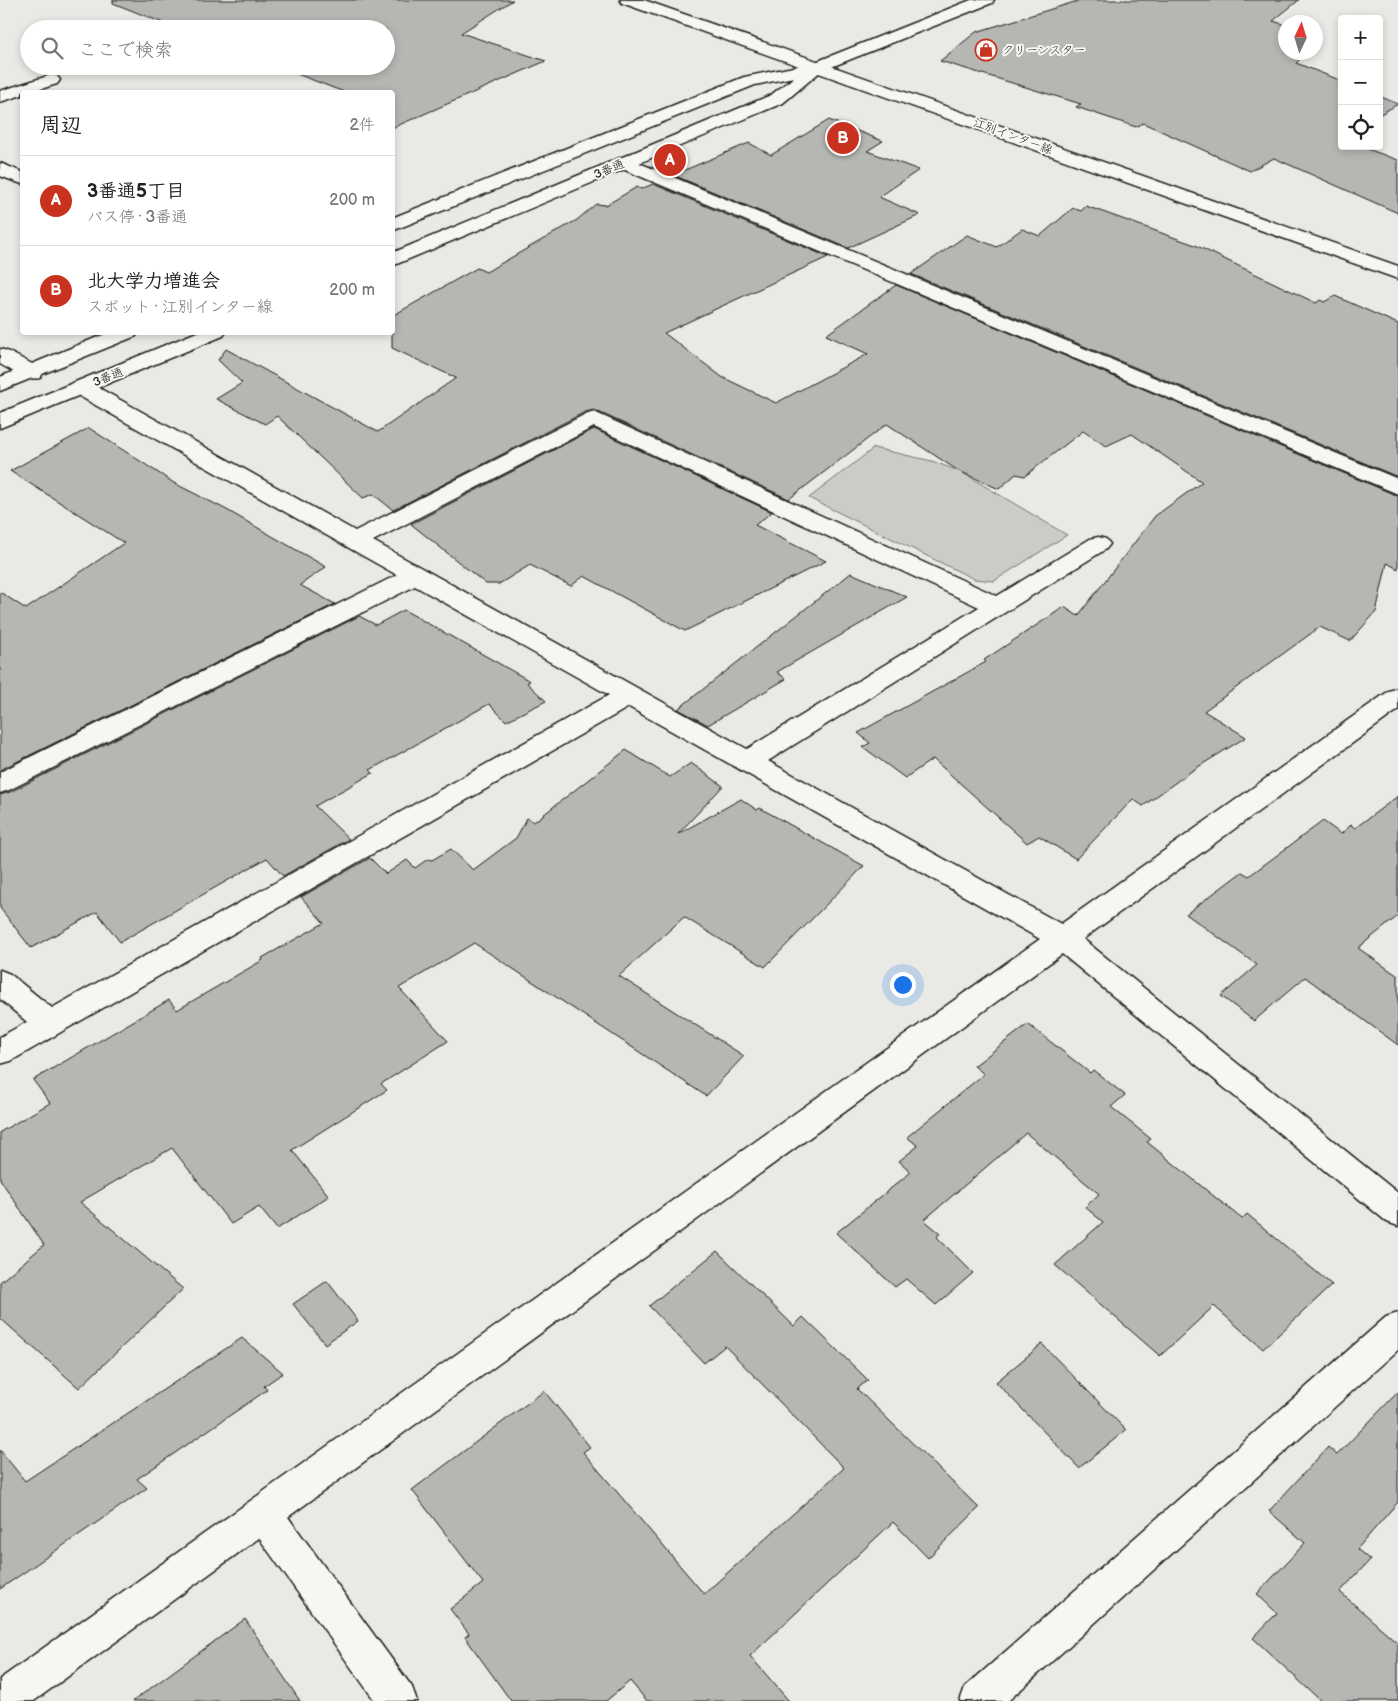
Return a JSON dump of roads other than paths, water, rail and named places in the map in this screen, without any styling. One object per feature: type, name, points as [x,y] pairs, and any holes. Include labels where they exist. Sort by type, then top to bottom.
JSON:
[{"type":"street","name":"江別インター線","points":[[628,0],[1398,273]]},
{"type":"street","name":"3番通","points":[[395,224],[750,81],[818,67],[986,0]]},
{"type":"street","name":"3番通","points":[[395,259],[776,99],[818,67]]},
{"type":"street","points":[[21,90],[51,80]]},
{"type":"street","points":[[0,97],[20,90]]},
{"type":"street","points":[[625,163],[1398,487]]},
{"type":"street","points":[[0,169],[20,178]]},
{"type":"street","points":[[0,385],[122,335]]},
{"type":"street","name":"3番通","points":[[0,421],[209,335]]},
{"type":"street","points":[[0,355],[32,373]]},
{"type":"street","points":[[82,388],[1063,938],[1398,1212]]},
{"type":"street","points":[[354,541],[594,419],[998,606]]},
{"type":"street","points":[[748,761],[1098,544]]},
{"type":"street","points":[[0,783],[417,576]]},
{"type":"street","points":[[0,1052],[630,695]]},
{"type":"street","points":[[2,1701],[1398,697]]},
{"type":"street","points":[[0,982],[50,1024]]},
{"type":"street","points":[[979,1701],[1398,1328]]},
{"type":"street","points":[[264,1514],[398,1701]]},
{"type":"place","name":"クリーンスター","points":[[986,50]]},
{"type":"place","name":"北大学力増進会","points":[[843,138]]},
{"type":"place","name":"3番通5丁目","points":[[670,160]]}]
